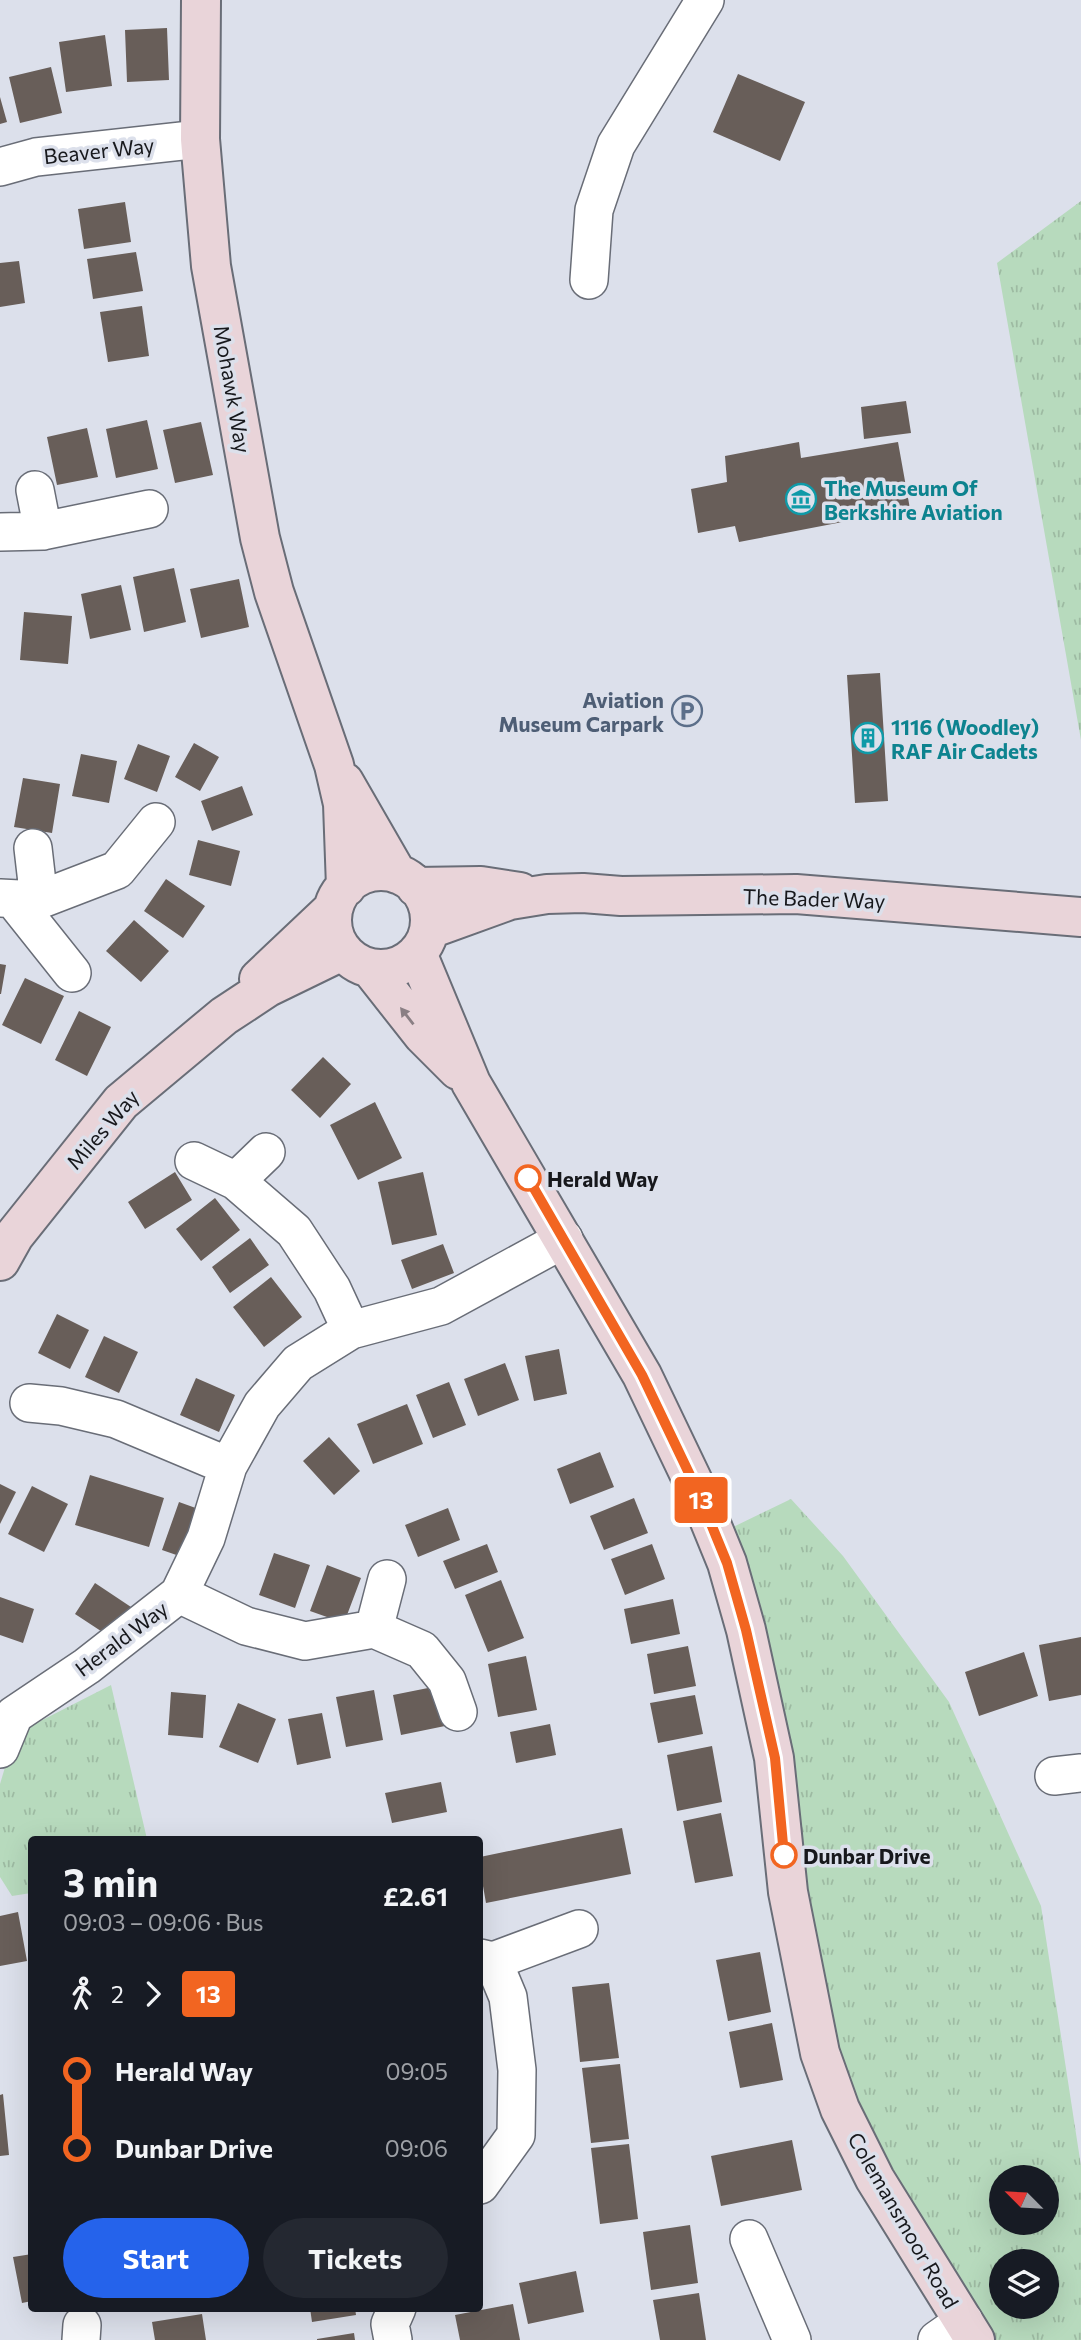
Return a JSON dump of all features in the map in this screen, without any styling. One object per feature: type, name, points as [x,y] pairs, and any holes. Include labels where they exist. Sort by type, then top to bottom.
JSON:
[{"type":"street","name":"Mohawk Way","points":[[201,0],[200,139],[211,266],[260,538],[274,592],[334,765],[343,804],[339,898]]},
{"type":"street","points":[[589,280],[594,210],[616,145],[705,0]]},
{"type":"street","name":"Beaver Way","points":[[0,167],[36,157],[200,139]]},
{"type":"street","points":[[35,490],[43,531]]},
{"type":"street","points":[[0,532],[43,531],[149,509]]},
{"type":"street","name":"Mohawk Way","points":[[334,765],[407,880]]},
{"type":"street","points":[[17,899],[117,870],[156,822]]},
{"type":"street","points":[[17,899],[33,848]]},
{"type":"street","points":[[381,871],[407,880],[424,895],[429,911],[423,941],[404,964],[388,969],[356,960],[332,926],[339,898],[351,880],[367,873],[381,871]]},
{"type":"street","name":"The Bader Way","points":[[407,880],[547,894]]},
{"type":"street","name":"The Bader Way","points":[[423,941],[510,900],[547,894],[796,894],[1081,918]]},
{"type":"street","name":"Miles Way","points":[[225,1016],[339,898]]},
{"type":"street","points":[[17,899],[72,973]]},
{"type":"street","name":"Colemansmoor Road","points":[[423,941],[471,1083],[642,1375],[698,1492],[727,1563],[746,1630],[775,1758],[788,1892],[824,2064],[840,2109],[958,2334]]},
{"type":"street","name":"Miles Way","points":[[0,1261],[14,1236],[121,1102],[225,1016],[268,987],[356,960]]},
{"type":"street","name":"Colemansmoor Road","points":[[356,960],[423,1035],[471,1083]]},
{"type":"street","points":[[236,1181],[266,1152]]},
{"type":"street","points":[[194,1161],[236,1181],[294,1231],[332,1289],[351,1330]]},
{"type":"street","name":"Herald Way","points":[[0,1749],[14,1715],[87,1666],[178,1594],[206,1538],[228,1466],[261,1405],[299,1363],[351,1330],[441,1306],[564,1239]]},
{"type":"street","points":[[29,1403],[61,1406],[116,1419],[228,1466]]},
{"type":"street","points":[[374,1629],[387,1579]]},
{"type":"street","points":[[178,1594],[246,1626],[305,1641],[374,1629],[422,1650],[447,1681],[458,1712]]},
{"type":"street","points":[[483,2181],[516,2135],[517,2070],[508,1997],[486,1959],[579,1929]]},
{"type":"street","points":[[749,2239],[792,2340]]},
{"type":"street","points":[[393,2340],[390,2324],[395,2312]]},
{"type":"green space","points":[[1081,201],[1081,740],[997,263]]},
{"type":"green space","points":[[791,1499],[843,1556],[949,1702],[1041,1906],[1081,2166],[1081,2340],[986,2340],[868,2138],[831,2031],[777,1696],[729,1529]]},
{"type":"green space","points":[[111,1685],[146,1836],[28,1836],[28,1893],[12,1896],[0,1877],[0,1784],[15,1734]]},
{"type":"building","points":[[167,28],[169,80],[127,82],[125,30]]},
{"type":"building","points":[[105,35],[112,86],[66,92],[59,42]]},
{"type":"building","points":[[51,67],[62,113],[20,123],[9,77]]},
{"type":"building","points":[[738,74],[805,102],[780,161],[713,132]]},
{"type":"building","points":[[0,97],[7,122],[0,124]]},
{"type":"building","points":[[125,202],[131,242],[84,249],[78,209]]},
{"type":"building","points":[[136,252],[143,291],[93,299],[87,259]]},
{"type":"building","points":[[19,261],[25,303],[0,307],[0,263]]},
{"type":"building","points":[[142,306],[149,356],[108,362],[100,312]]},
{"type":"building","points":[[906,401],[911,433],[864,439],[861,407]]},
{"type":"building","points":[[147,420],[158,469],[116,478],[106,429]]},
{"type":"building","points":[[201,422],[213,475],[175,483],[163,430]]},
{"type":"building","points":[[87,428],[98,477],[57,485],[47,437]]},
{"type":"building","name":"The Museum Of Berkshire Aviation","points":[[799,442],[801,458],[898,442],[910,509],[739,542],[735,526],[698,533],[691,489],[727,482],[725,456]]},
{"type":"building","points":[[174,568],[186,622],[144,632],[133,577]]},
{"type":"building","points":[[239,579],[249,627],[201,638],[190,589]]},
{"type":"building","points":[[121,585],[131,630],[90,639],[81,594]]},
{"type":"building","points":[[24,612],[72,616],[68,664],[20,660]]},
{"type":"building","name":"1116 (Woodley) RAF Air Cadets","points":[[880,673],[888,801],[855,803],[847,675]]},
{"type":"building","points":[[194,743],[219,757],[200,791],[175,777]]},
{"type":"building","points":[[138,744],[170,756],[157,792],[124,779]]},
{"type":"building","points":[[81,754],[117,761],[109,803],[72,796]]},
{"type":"building","points":[[23,778],[60,784],[52,833],[14,827]]},
{"type":"building","points":[[242,786],[253,815],[212,831],[201,801]]},
{"type":"building","points":[[198,840],[240,851],[231,886],[189,875]]},
{"type":"building","points":[[166,879],[205,906],[183,938],[144,911]]},
{"type":"building","points":[[134,920],[169,951],[141,982],[106,951]]},
{"type":"building","points":[[0,964],[6,965],[1,994],[0,994]]},
{"type":"building","points":[[25,978],[64,996],[41,1044],[2,1025]]},
{"type":"building","points":[[79,1011],[111,1027],[87,1076],[55,1060]]},
{"type":"building","points":[[323,1057],[351,1084],[320,1118],[291,1090]]},
{"type":"building","points":[[375,1102],[402,1158],[358,1180],[330,1125]]},
{"type":"building","points":[[175,1172],[192,1200],[145,1229],[128,1202]]},
{"type":"building","points":[[423,1172],[437,1235],[392,1245],[378,1182]]},
{"type":"building","points":[[215,1198],[240,1230],[201,1261],[176,1229]]},
{"type":"building","points":[[250,1238],[269,1265],[230,1293],[212,1267]]},
{"type":"building","points":[[443,1244],[454,1273],[412,1289],[401,1260]]},
{"type":"building","points":[[271,1277],[302,1317],[264,1347],[233,1307]]},
{"type":"building","points":[[57,1314],[89,1330],[70,1369],[38,1353]]},
{"type":"building","points":[[104,1336],[138,1352],[119,1393],[85,1377]]},
{"type":"building","points":[[559,1349],[567,1394],[534,1401],[525,1356]]},
{"type":"building","points":[[505,1363],[519,1400],[478,1416],[464,1379]]},
{"type":"building","points":[[196,1378],[235,1395],[219,1432],[180,1415]]},
{"type":"building","points":[[449,1382],[466,1425],[433,1438],[416,1395]]},
{"type":"building","points":[[407,1404],[423,1444],[373,1464],[357,1424]]},
{"type":"building","points":[[329,1437],[360,1471],[334,1495],[303,1461]]},
{"type":"building","points":[[600,1452],[614,1487],[570,1504],[557,1469]]},
{"type":"building","points":[[90,1475],[164,1498],[149,1547],[75,1525]]},
{"type":"building","points":[[0,1484],[16,1492],[0,1524]]},
{"type":"building","points":[[32,1486],[68,1504],[44,1552],[8,1534]]},
{"type":"building","points":[[634,1498],[648,1533],[604,1550],[590,1516]]},
{"type":"building","points":[[179,1502],[204,1511],[188,1559],[162,1550]]},
{"type":"building","points":[[448,1508],[460,1540],[418,1557],[405,1525]]},
{"type":"building","points":[[487,1544],[498,1572],[455,1589],[443,1561]]},
{"type":"building","points":[[652,1544],[665,1579],[625,1595],[611,1559]]},
{"type":"building","points":[[274,1553],[310,1565],[295,1608],[259,1595]]},
{"type":"building","points":[[327,1565],[361,1578],[344,1623],[310,1611]]},
{"type":"building","points":[[501,1580],[524,1638],[488,1652],[465,1595]]},
{"type":"building","points":[[95,1583],[131,1607],[110,1637],[75,1614]]},
{"type":"building","points":[[0,1597],[34,1609],[23,1643],[0,1635]]},
{"type":"building","points":[[673,1599],[680,1634],[631,1644],[624,1609]]},
{"type":"building","points":[[1081,1637],[1081,1695],[1049,1701],[1039,1645]]},
{"type":"building","points":[[688,1646],[696,1686],[654,1694],[647,1654]]},
{"type":"building","points":[[1024,1652],[1038,1696],[979,1716],[965,1672]]},
{"type":"building","points":[[526,1656],[537,1710],[498,1717],[488,1664]]},
{"type":"building","points":[[438,1686],[445,1726],[401,1735],[393,1695]]},
{"type":"building","points":[[374,1690],[383,1740],[346,1747],[336,1697]]},
{"type":"building","points":[[171,1692],[206,1695],[203,1738],[168,1735]]},
{"type":"building","points":[[695,1695],[703,1734],[658,1743],[650,1703]]},
{"type":"building","points":[[238,1703],[276,1719],[258,1763],[219,1747]]},
{"type":"building","points":[[322,1713],[331,1758],[297,1765],[288,1719]]},
{"type":"building","points":[[550,1724],[556,1755],[516,1763],[510,1732]]},
{"type":"building","points":[[712,1746],[722,1802],[677,1811],[667,1755]]},
{"type":"building","points":[[441,1782],[447,1812],[392,1823],[385,1793]]},
{"type":"building","points":[[721,1813],[733,1876],[695,1883],[683,1821]]},
{"type":"building","points":[[622,1828],[631,1874],[486,1903],[483,1856]]},
{"type":"building","points":[[18,1912],[27,1961],[0,1966],[0,1916]]},
{"type":"building","points":[[760,1952],[771,2012],[728,2021],[716,1960]]},
{"type":"building","points":[[609,1983],[619,2058],[580,2062],[572,1987]]},
{"type":"building","points":[[772,2023],[783,2080],[740,2088],[729,2032]]},
{"type":"building","points":[[620,2064],[629,2139],[591,2143],[582,2068]]},
{"type":"building","points":[[3,2094],[9,2155],[0,2156],[0,2095]]},
{"type":"building","points":[[792,2140],[802,2190],[721,2206],[711,2156]]},
{"type":"building","points":[[629,2144],[638,2219],[600,2224],[591,2148]]},
{"type":"building","points":[[690,2225],[698,2283],[651,2290],[643,2232]]},
{"type":"building","points":[[28,2255],[28,2302],[22,2303],[13,2257]]},
{"type":"building","points":[[576,2271],[584,2312],[528,2324],[519,2283]]},
{"type":"building","points":[[699,2293],[706,2340],[660,2340],[653,2300]]},
{"type":"building","points":[[513,2304],[520,2340],[460,2340],[455,2315],[483,2312],[483,2310]]},
{"type":"building","points":[[311,2312],[356,2312],[356,2315],[312,2322]]},
{"type":"building","points":[[202,2314],[206,2340],[155,2340],[152,2322]]},
{"type":"building","points":[[354,2333],[355,2340],[317,2340],[317,2339]]},
{"type":"bus line","name":"13","points":[[528,1178],[642,1375],[698,1492],[727,1563],[746,1630],[775,1758],[784,1855]]},
{"type":"place","name":"The Museum Of Berkshire Aviation","points":[[801,499]]},
{"type":"place","name":"Aviation Museum Carpark","points":[[687,711]]},
{"type":"place","name":"1116 (Woodley) RAF Air Cadets","points":[[868,738]]},
{"type":"place","name":"Herald Way","points":[[528,1178]]},
{"type":"place","name":"Dunbar Drive","points":[[784,1855]]}]
